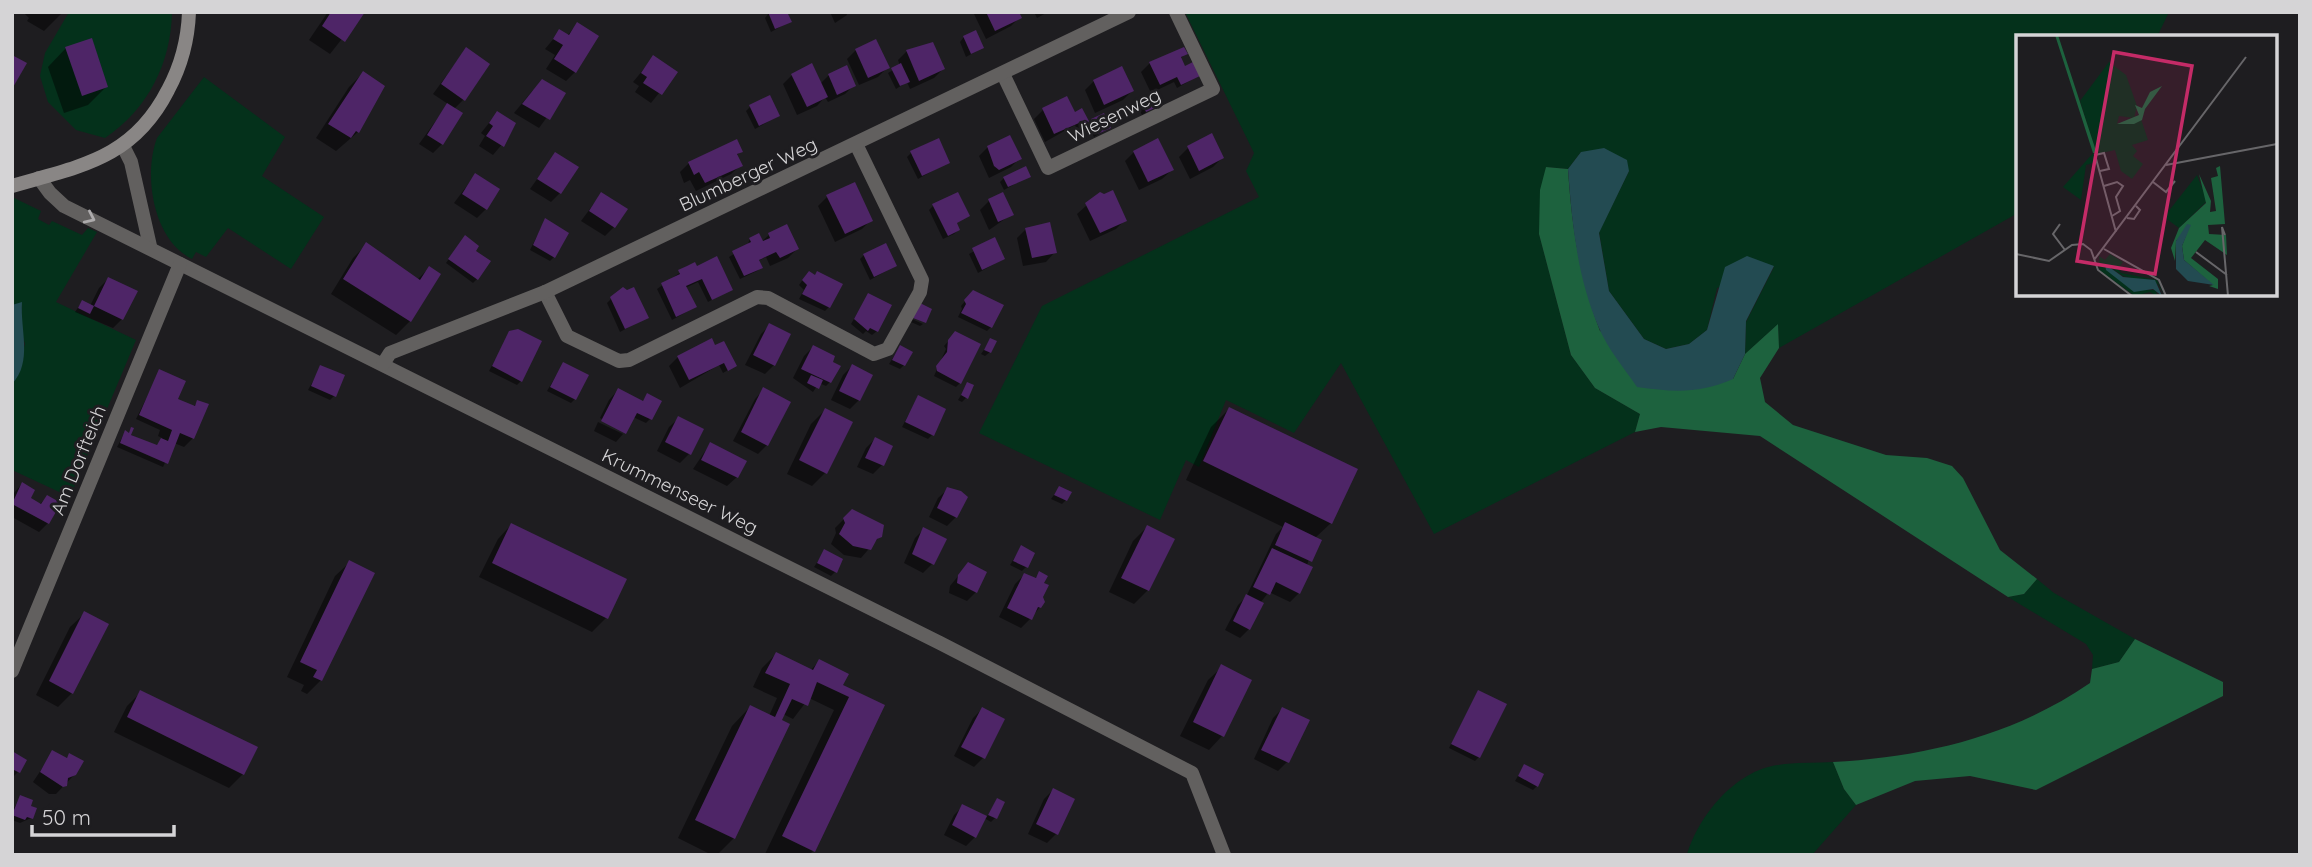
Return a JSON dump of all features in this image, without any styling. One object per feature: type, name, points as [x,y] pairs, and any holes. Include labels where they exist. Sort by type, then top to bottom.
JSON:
[{"type":"main road","points":[[12,186],[88,164],[123,146],[152,119],[174,78],[183,53],[189,12]]},
{"type":"street","name":"Blumberger Weg","points":[[383,364],[390,353],[545,292],[1129,12]]},
{"type":"street","name":"Wiesenweg","points":[[1003,74],[1048,168],[1213,89],[1176,12]]},
{"type":"street","points":[[545,292],[567,336],[619,361],[629,360],[757,297],[768,298],[874,354],[888,349],[920,292],[922,280],[856,144]]},
{"type":"street","points":[[123,146],[131,162],[150,246]]},
{"type":"street","name":"Krummenseer Weg","points":[[39,177],[50,193],[64,206],[150,246],[180,264],[931,638],[1192,773],[1224,855]]},
{"type":"street","name":"Am Dorfteich","points":[[12,671],[180,264]]},
{"type":"green space","points":[[69,12],[172,12],[167,49],[154,83],[133,113],[105,138],[76,130],[48,102],[40,76],[45,53]]},
{"type":"green space","points":[[1185,12],[2169,12],[2158,35],[2016,35],[2016,214],[1779,348],[1778,324],[1745,354],[1746,322],[1774,267],[1717,288],[1707,330],[1689,344],[1666,349],[1644,339],[1609,291],[1599,232],[1629,171],[1581,152],[1568,169],[1546,167],[1539,234],[1571,355],[1595,388],[1640,414],[1635,432],[1434,534],[1341,363],[1294,433],[1226,400],[1199,467],[1186,460],[1160,520],[979,433],[1042,306],[1259,197],[1246,171],[1254,153]]},
{"type":"green space","points":[[204,77],[285,137],[262,176],[324,217],[291,269],[228,228],[206,257],[196,252],[192,259],[179,250],[160,222],[151,170],[157,138]]},
{"type":"green space","points":[[1546,167],[1568,169],[1578,251],[1600,331],[1733,379],[1745,354],[1778,324],[1779,348],[1760,378],[1765,402],[1793,425],[1886,455],[1927,458],[1952,466],[1963,478],[2000,550],[2037,579],[2024,594],[2008,597],[1760,436],[1661,427],[1635,432],[1640,414],[1595,388],[1571,355],[1539,234],[1540,190]]},
{"type":"green space","points":[[12,197],[41,211],[38,219],[49,225],[52,221],[82,235],[88,228],[97,232],[56,302],[136,340],[70,497],[12,470],[12,384],[25,344],[20,327],[22,303],[12,305]]},
{"type":"green space","points":[[2037,579],[2054,593],[2135,639],[2119,662],[2092,669],[2093,655],[2086,644],[2008,597],[2024,594]]},
{"type":"green space","points":[[2135,639],[2223,682],[2223,696],[2036,790],[1970,776],[1915,781],[1856,805],[1844,789],[1833,762],[1934,749],[1999,730],[2061,701],[2090,683],[2092,669],[2119,662]]},
{"type":"green space","points":[[1833,762],[1844,789],[1856,805],[1812,855],[1687,855],[1692,840],[1710,811],[1734,785],[1748,776],[1778,765]]},
{"type":"water","points":[[1604,148],[1627,160],[1629,171],[1599,233],[1609,291],[1644,339],[1666,349],[1689,344],[1707,330],[1725,267],[1747,256],[1774,266],[1746,321],[1745,354],[1733,379],[1709,387],[1686,390],[1637,387],[1607,343],[1585,289],[1574,230],[1568,169],[1581,152]]},
{"type":"water","points":[[22,302],[24,356],[22,366],[12,384],[12,305]]},
{"type":"building","points":[[331,12],[365,12],[345,42],[322,26]]},
{"type":"building","points":[[768,12],[787,12],[792,22],[775,29]]},
{"type":"building","points":[[986,12],[1019,12],[1022,18],[995,31]]},
{"type":"building","points":[[577,22],[599,36],[576,73],[554,59],[563,45],[553,39],[559,29],[569,35]]},
{"type":"building","points":[[976,30],[984,48],[971,54],[963,36]]},
{"type":"building","points":[[92,38],[108,87],[82,96],[65,47]]},
{"type":"building","points":[[876,39],[890,68],[868,78],[855,49]]},
{"type":"building","points":[[933,42],[945,69],[919,81],[906,50]]},
{"type":"building","points":[[466,47],[490,64],[465,101],[441,84]]},
{"type":"building","points":[[1184,47],[1188,54],[1181,57],[1185,66],[1193,62],[1200,76],[1181,85],[1177,77],[1160,85],[1149,62]]},
{"type":"building","points":[[12,55],[27,63],[12,89]]},
{"type":"building","points":[[653,55],[678,72],[662,95],[643,83],[647,77],[641,73]]},
{"type":"building","points":[[812,63],[828,97],[807,107],[791,74]]},
{"type":"building","points":[[901,63],[910,82],[900,86],[891,68]]},
{"type":"building","points":[[847,65],[856,86],[837,95],[828,74]]},
{"type":"building","points":[[1122,66],[1134,91],[1104,105],[1093,80]]},
{"type":"building","points":[[363,71],[385,86],[359,133],[356,131],[351,138],[328,124]]},
{"type":"building","points":[[542,79],[566,93],[550,120],[522,104]]},
{"type":"building","points":[[770,95],[780,116],[759,126],[749,105]]},
{"type":"building","points":[[1149,95],[1155,108],[1146,112],[1140,99]]},
{"type":"building","points":[[1067,96],[1075,112],[1082,108],[1091,125],[1082,129],[1079,123],[1054,134],[1042,108]]},
{"type":"building","points":[[447,103],[463,113],[443,145],[427,135]]},
{"type":"building","points":[[497,111],[516,123],[504,147],[486,136],[493,126],[489,123]]},
{"type":"building","points":[[1104,113],[1111,128],[1098,134],[1091,119]]},
{"type":"building","points":[[1212,133],[1224,158],[1199,171],[1187,146]]},
{"type":"building","points":[[1010,135],[1022,159],[999,170],[994,166],[987,146]]},
{"type":"building","points":[[939,138],[950,163],[922,176],[910,151]]},
{"type":"building","points":[[1158,138],[1174,170],[1148,182],[1133,151]]},
{"type":"building","points":[[737,139],[743,152],[737,154],[743,166],[705,183],[699,172],[694,175],[688,162]]},
{"type":"building","points":[[555,152],[579,167],[561,194],[537,179]]},
{"type":"building","points":[[1026,166],[1031,177],[1008,187],[1003,177]]},
{"type":"building","points":[[475,173],[500,189],[487,210],[462,194]]},
{"type":"building","points":[[855,182],[873,221],[845,234],[826,195]]},
{"type":"building","points":[[1113,190],[1127,221],[1100,233],[1085,203],[1100,192],[1104,194]]},
{"type":"building","points":[[601,192],[628,209],[615,228],[589,211]]},
{"type":"building","points":[[958,192],[970,216],[957,223],[960,230],[948,236],[932,204]]},
{"type":"building","points":[[1003,192],[1014,215],[998,222],[988,199]]},
{"type":"building","points":[[545,218],[569,233],[555,258],[533,245]]},
{"type":"building","points":[[1050,222],[1057,253],[1032,258],[1025,228]]},
{"type":"building","points":[[787,224],[799,249],[780,258],[776,252],[759,260],[763,268],[744,276],[732,251],[751,242],[749,238],[759,233],[763,241],[770,238],[768,233]]},
{"type":"building","points":[[465,235],[479,246],[476,251],[491,261],[478,280],[448,259]]},
{"type":"building","points":[[995,237],[1005,259],[982,270],[972,248]]},
{"type":"building","points":[[366,242],[420,280],[429,266],[441,274],[411,322],[343,279]]},
{"type":"building","points":[[886,243],[897,266],[874,277],[863,254]]},
{"type":"building","points":[[717,256],[733,290],[712,300],[702,279],[686,286],[697,307],[676,317],[661,283],[680,274],[678,270],[695,262],[697,266]]},
{"type":"building","points":[[809,271],[815,275],[817,271],[843,284],[830,308],[802,294],[807,285],[802,280]]},
{"type":"building","points":[[108,277],[138,291],[123,320],[94,306]]},
{"type":"building","points":[[623,287],[627,290],[634,287],[649,318],[625,329],[610,297]]},
{"type":"building","points":[[973,290],[1004,305],[992,328],[961,313],[966,304],[964,300]]},
{"type":"building","points":[[868,293],[892,305],[878,332],[870,328],[868,331],[854,319]]},
{"type":"building","points":[[82,300],[94,306],[90,314],[78,308]]},
{"type":"building","points":[[920,303],[932,309],[926,323],[913,318]]},
{"type":"building","points":[[769,323],[791,334],[775,366],[753,355]]},
{"type":"building","points":[[518,329],[542,341],[522,382],[492,366],[509,331]]},
{"type":"building","points":[[955,331],[981,344],[961,384],[937,371],[936,366],[947,352],[948,340]]},
{"type":"building","points":[[712,338],[715,345],[724,341],[737,366],[728,371],[724,363],[689,380],[677,356]]},
{"type":"building","points":[[990,338],[997,341],[991,353],[984,350]]},
{"type":"building","points":[[813,345],[835,356],[833,362],[841,366],[831,383],[801,369]]},
{"type":"building","points":[[900,345],[913,352],[905,366],[892,360]]},
{"type":"building","points":[[563,362],[589,375],[576,400],[550,387]]},
{"type":"building","points":[[852,364],[873,375],[860,401],[839,391]]},
{"type":"building","points":[[320,365],[345,375],[336,397],[311,386]]},
{"type":"building","points":[[159,369],[186,381],[178,399],[195,406],[197,400],[209,404],[194,439],[180,433],[168,464],[120,443],[125,430],[129,433],[131,427],[134,428],[131,435],[157,445],[161,438],[168,441],[172,430],[139,415]]},
{"type":"building","points":[[811,375],[823,380],[819,389],[807,383]]},
{"type":"building","points":[[967,382],[974,385],[968,399],[961,395]]},
{"type":"building","points":[[763,387],[791,402],[768,446],[741,432]]},
{"type":"building","points":[[618,388],[643,401],[647,393],[662,401],[652,420],[637,413],[626,434],[601,421]]},
{"type":"building","points":[[918,395],[946,409],[934,436],[905,422]]},
{"type":"building","points":[[1229,407],[1358,469],[1332,524],[1203,461]]},
{"type":"building","points":[[825,408],[853,422],[827,474],[799,460]]},
{"type":"building","points":[[678,416],[704,429],[691,455],[665,442]]},
{"type":"building","points":[[875,437],[893,446],[884,466],[865,458]]},
{"type":"building","points":[[710,442],[747,461],[738,478],[701,460]]},
{"type":"building","points":[[22,482],[35,490],[31,498],[41,504],[47,495],[61,503],[49,524],[12,504]]},
{"type":"building","points":[[1059,486],[1072,492],[1067,501],[1054,495]]},
{"type":"building","points":[[947,487],[961,491],[968,497],[957,518],[937,508]]},
{"type":"building","points":[[852,509],[884,525],[882,537],[877,539],[871,550],[853,546],[839,534],[845,523],[843,518]]},
{"type":"building","points":[[1285,522],[1322,540],[1312,562],[1275,545]]},
{"type":"building","points":[[511,523],[627,579],[608,619],[492,563]]},
{"type":"building","points":[[1147,525],[1175,539],[1149,591],[1121,578]]},
{"type":"building","points":[[923,527],[947,539],[934,565],[912,554]]},
{"type":"building","points":[[1021,545],[1035,553],[1028,568],[1013,561]]},
{"type":"building","points":[[1272,548],[1313,567],[1300,594],[1276,582],[1270,595],[1253,587]]},
{"type":"building","points":[[824,549],[843,559],[837,573],[817,563]]},
{"type":"building","points":[[349,560],[375,573],[322,681],[313,677],[317,670],[300,662]]},
{"type":"building","points":[[968,562],[987,572],[977,593],[957,583],[958,575]]},
{"type":"building","points":[[1039,571],[1048,576],[1044,583],[1049,585],[1043,597],[1045,602],[1041,608],[1038,607],[1032,620],[1007,608],[1024,573],[1036,578]]},
{"type":"building","points":[[1246,594],[1264,603],[1250,630],[1233,621]]},
{"type":"building","points":[[84,611],[109,624],[73,694],[49,681]]},
{"type":"building","points":[[776,652],[813,670],[819,659],[849,674],[843,685],[885,705],[815,852],[782,836],[849,697],[817,682],[808,706],[792,699],[782,720],[790,724],[735,839],[695,820],[750,705],[775,717],[790,684],[765,673]]},
{"type":"building","points":[[1221,664],[1252,680],[1224,737],[1193,722]]},
{"type":"building","points":[[140,690],[258,747],[244,775],[127,717]]},
{"type":"building","points":[[1478,690],[1507,704],[1480,758],[1451,744]]},
{"type":"building","points":[[982,707],[1005,719],[985,759],[961,747]]},
{"type":"building","points":[[1282,707],[1310,720],[1289,763],[1261,750]]},
{"type":"building","points":[[52,750],[67,758],[69,753],[84,761],[76,775],[68,778],[67,786],[63,787],[40,772]]},
{"type":"building","points":[[12,751],[27,760],[20,773],[12,769]]},
{"type":"building","points":[[1524,764],[1544,774],[1538,787],[1518,776]]},
{"type":"building","points":[[1053,788],[1075,799],[1058,835],[1036,824]]},
{"type":"building","points":[[20,795],[33,800],[31,806],[37,808],[33,819],[27,817],[25,820],[12,815]]},
{"type":"building","points":[[997,798],[1005,802],[997,819],[988,815]]},
{"type":"building","points":[[962,804],[987,816],[976,838],[952,825]]}]
